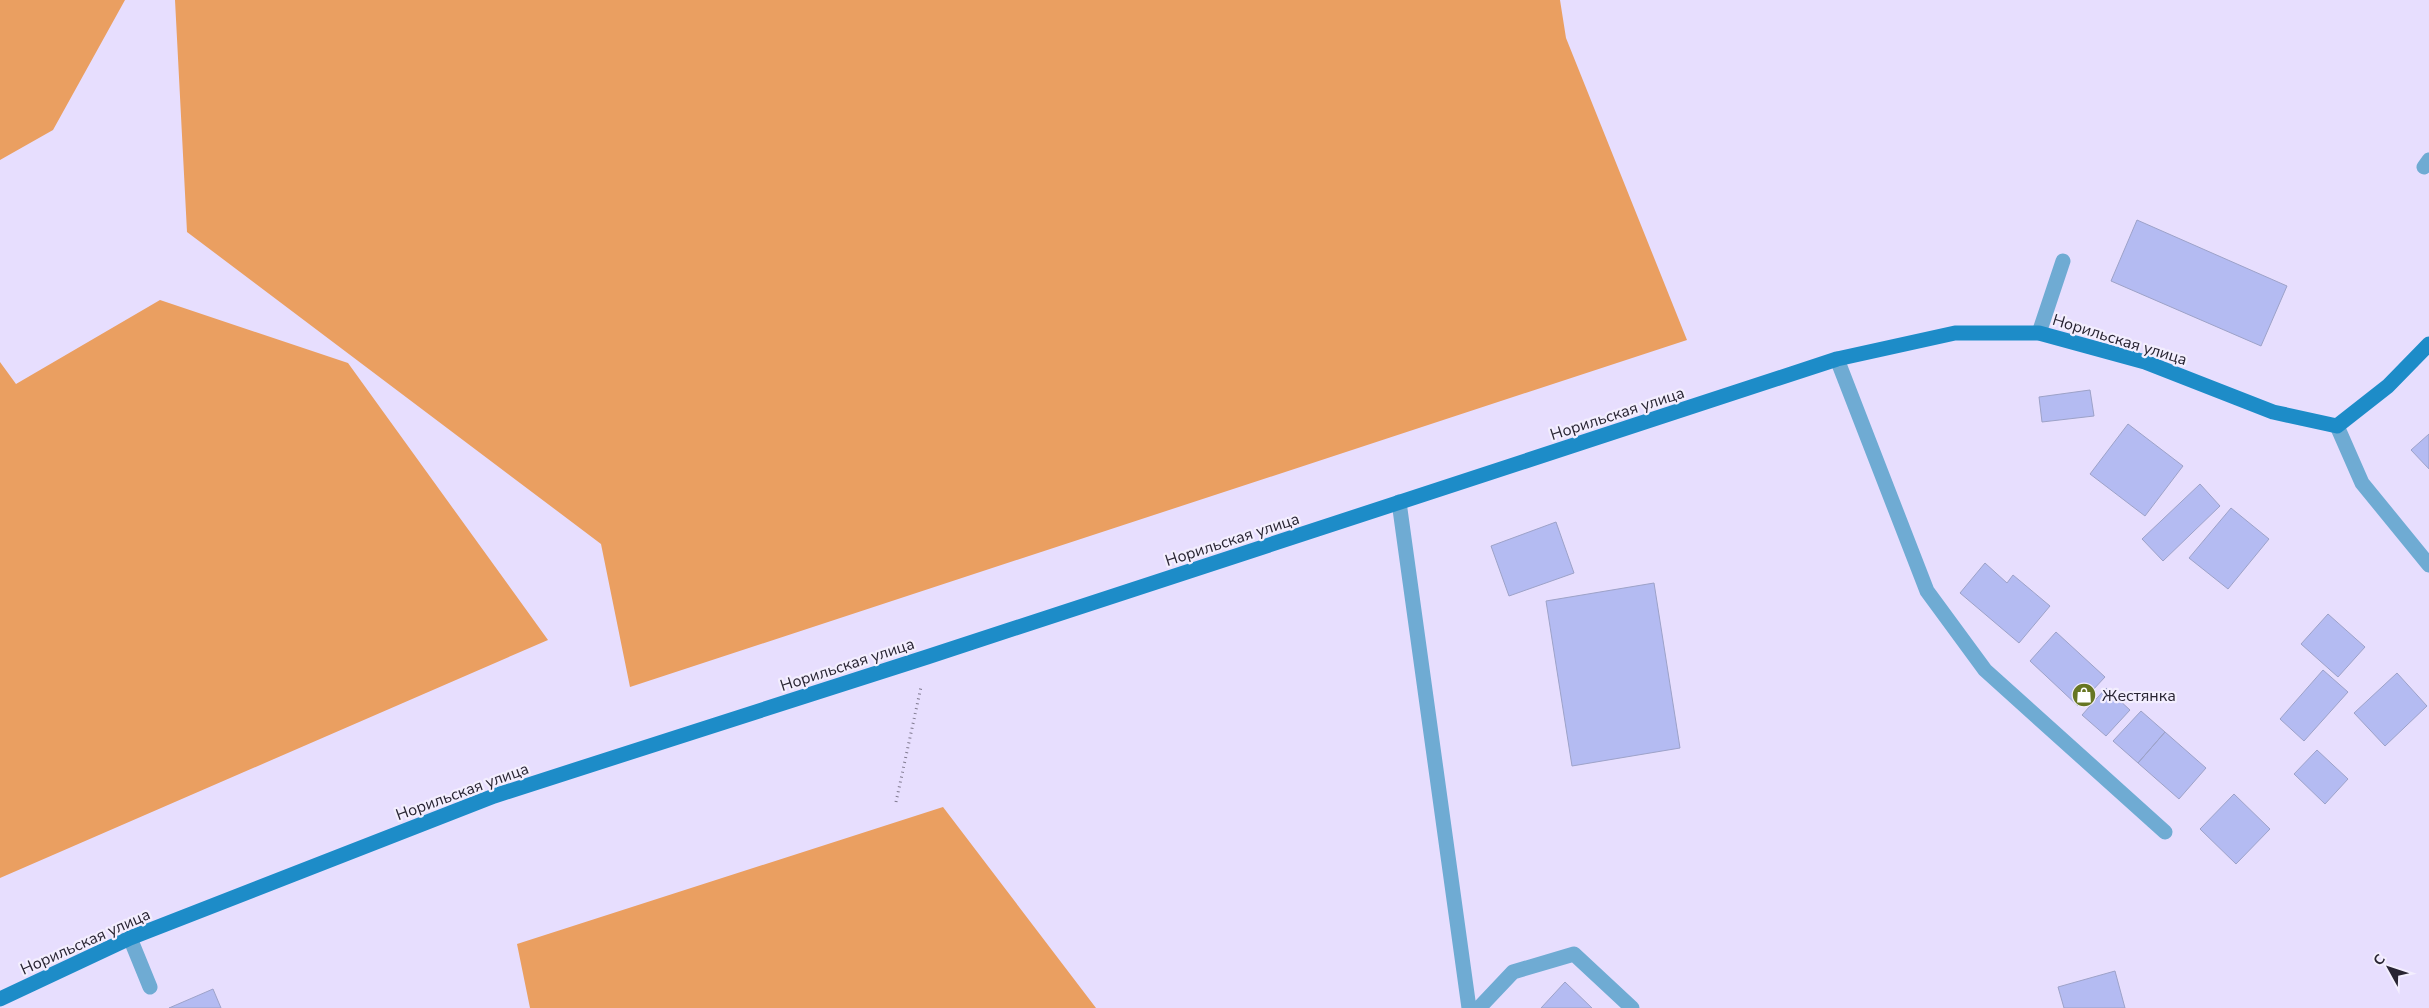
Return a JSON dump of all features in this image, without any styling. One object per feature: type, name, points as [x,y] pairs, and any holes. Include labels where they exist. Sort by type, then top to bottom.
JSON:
[{"type":"main road","name":"Норильская улица","points":[[0,999],[130,938],[494,796],[1837,360],[1955,333],[2040,333],[2145,362],[2273,412],[2337,426]]},
{"type":"main road","points":[[2337,426],[2388,386],[2429,344]]},
{"type":"street","points":[[2040,333],[2063,261]]},
{"type":"street","points":[[1837,360],[1927,591],[1985,670],[2165,832]]},
{"type":"street","points":[[2337,426],[2362,483],[2429,565]]},
{"type":"street","points":[[1399,502],[1469,1008]]},
{"type":"street","points":[[130,938],[150,987]]},
{"type":"street","points":[[1479,1008],[1513,972],[1574,954],[1632,1008]]},
{"type":"path","points":[[896,802],[927,657]]},
{"type":"shaded area","points":[[0,0],[125,0],[53,130],[0,160]]},
{"type":"shaded area","points":[[175,0],[1560,0],[1566,38],[1687,340],[630,687],[601,544],[187,232]]},
{"type":"shaded area","points":[[160,300],[348,363],[548,640],[0,878],[0,362],[16,384]]},
{"type":"shaded area","points":[[943,807],[1096,1008],[530,1008],[517,944]]},
{"type":"building","points":[[2137,220],[2287,286],[2261,346],[2111,281]]},
{"type":"building","points":[[2090,390],[2094,416],[2042,422],[2039,397]]},
{"type":"building","points":[[2128,424],[2183,466],[2145,516],[2090,474]]},
{"type":"building","points":[[2429,434],[2429,469],[2411,450]]},
{"type":"building","points":[[2200,484],[2220,506],[2163,561],[2142,539]]},
{"type":"building","points":[[2231,508],[2269,539],[2228,589],[2189,558]]},
{"type":"building","points":[[1556,522],[1574,573],[1509,596],[1491,546]]},
{"type":"building","points":[[1985,563],[2007,583],[2013,575],[2050,606],[2019,643],[1960,593]]},
{"type":"building","points":[[1654,583],[1680,748],[1572,766],[1546,601]]},
{"type":"building","points":[[2328,614],[2365,647],[2338,677],[2301,644]]},
{"type":"building","points":[[2056,632],[2105,677],[2078,706],[2030,661]]},
{"type":"building","points":[[2323,670],[2348,692],[2304,741],[2280,719]]},
{"type":"building","points":[[2397,673],[2427,706],[2385,746],[2354,713]]},
{"type":"building","points":[[2106,688],[2130,710],[2106,736],[2082,715]]},
{"type":"building","points":[[2141,711],[2165,732],[2138,763],[2113,741]]},
{"type":"building","points":[[2165,732],[2206,768],[2179,799],[2138,763]]},
{"type":"building","points":[[2317,750],[2348,779],[2325,804],[2294,774]]},
{"type":"building","points":[[2234,794],[2270,829],[2236,864],[2200,829]]},
{"type":"building","points":[[2115,971],[2125,1008],[2064,1008],[2058,987]]},
{"type":"building","points":[[1565,982],[1592,1008],[1541,1008]]},
{"type":"building","points":[[213,989],[221,1008],[169,1008]]},
{"type":"place","name":"Жестянка","points":[[2084,695]]}]
